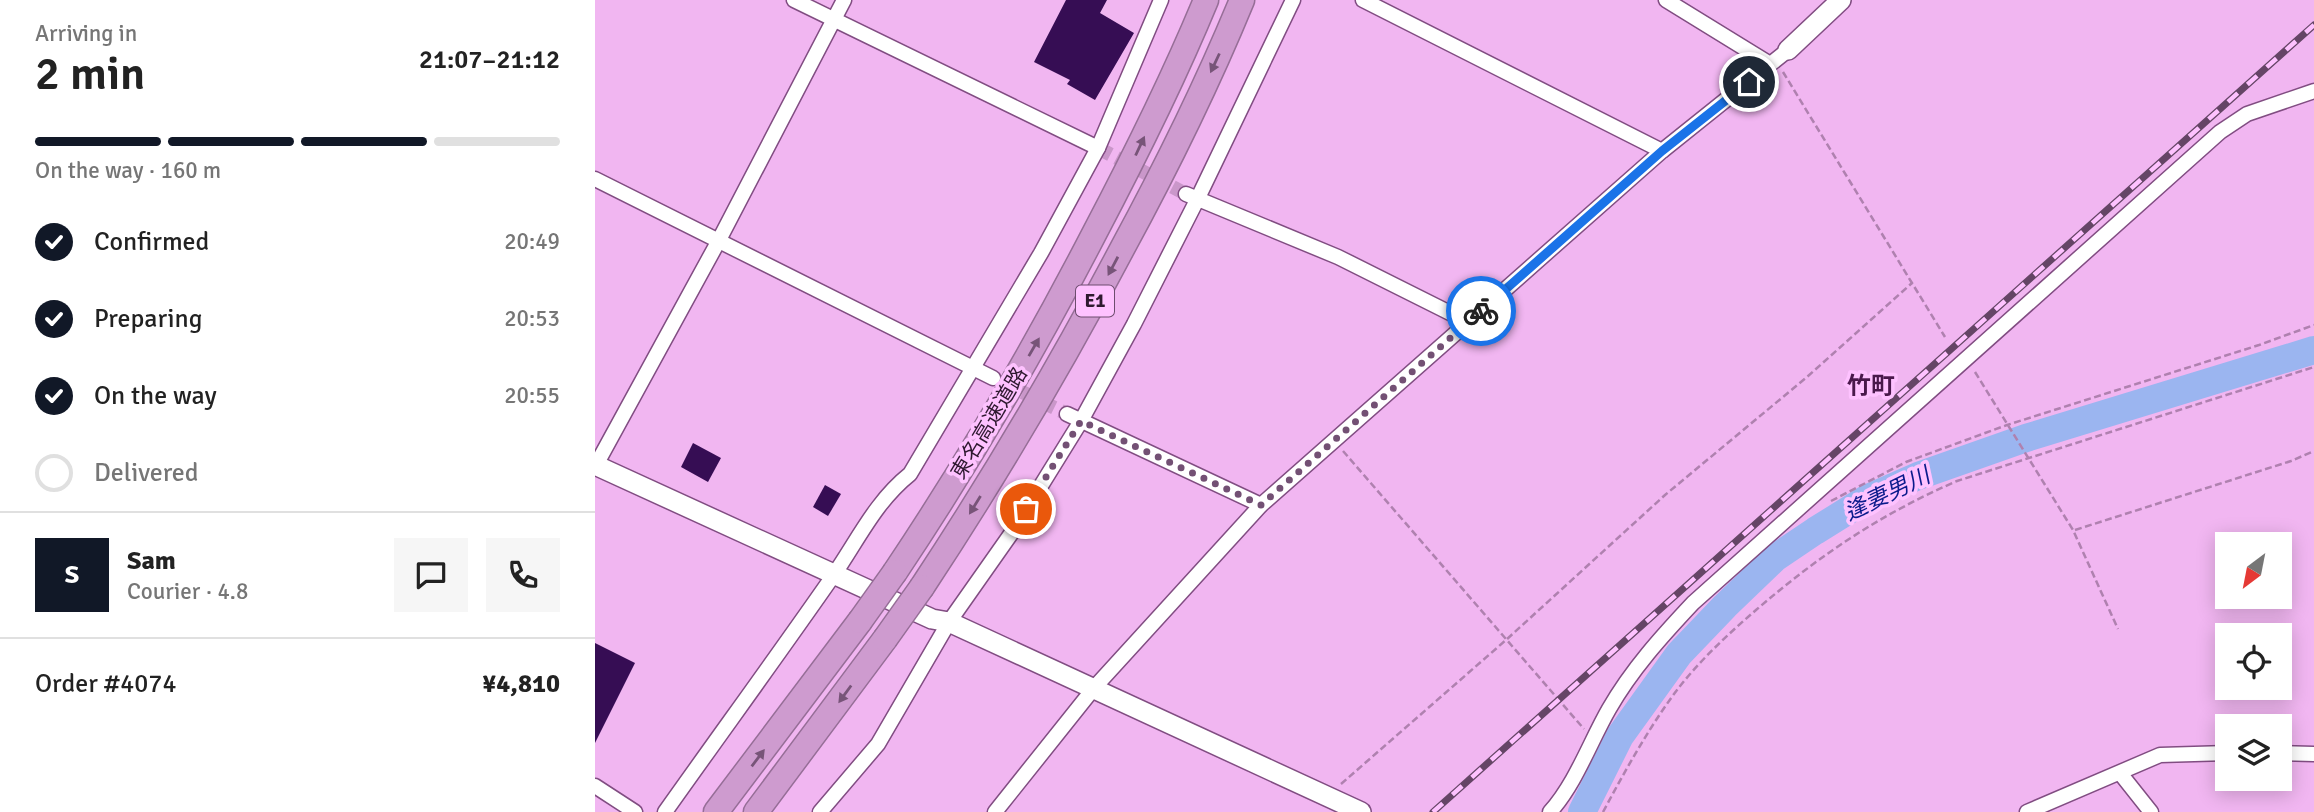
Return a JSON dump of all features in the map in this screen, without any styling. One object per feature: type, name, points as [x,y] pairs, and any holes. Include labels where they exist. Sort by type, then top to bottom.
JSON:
[{"type":"highway","name":"東名高速道路","points":[[716,812],[895,572],[987,429],[1051,317],[1135,156],[1206,0]]},
{"type":"highway","name":"東名高速道路","points":[[756,812],[922,587],[1013,443],[1078,332],[1164,171],[1242,0]]},
{"type":"street","points":[[794,0],[1098,148]]},
{"type":"street","points":[[844,0],[719,242],[595,466],[932,618],[949,622],[1361,812]]},
{"type":"street","points":[[665,812],[835,573],[863,526],[893,487],[910,474],[1041,253],[1098,148],[1161,0]]},
{"type":"street","points":[[820,812],[878,744],[949,622],[1013,531],[1081,421],[1134,324],[1191,197],[1293,0]]},
{"type":"street","points":[[1363,0],[1662,151]]},
{"type":"street","points":[[1667,0],[1778,58]]},
{"type":"street","points":[[995,812],[1094,688],[1261,505],[1662,151],[1778,58],[1841,0]]},
{"type":"street","points":[[1550,812],[1568,786],[1627,679],[1693,603],[2220,132],[2247,114],[2314,91]]},
{"type":"street","points":[[595,179],[993,378]]},
{"type":"street","points":[[1191,197],[1338,257],[1468,322]]},
{"type":"street","points":[[1067,414],[1261,505]]},
{"type":"street","points":[[2028,812],[2160,755],[2215,753]]},
{"type":"street","points":[[2292,753],[2314,754]]},
{"type":"street","points":[[2120,773],[2151,812]]},
{"type":"street","points":[[595,786],[635,812]]},
{"type":"path","points":[[1778,58],[1945,337]]},
{"type":"path","points":[[1341,784],[1506,640],[1665,495],[1807,377],[1912,284]]},
{"type":"path","points":[[1828,503],[1906,462],[2007,425],[2314,325]]},
{"type":"path","points":[[1965,358],[2073,530],[2118,629]]},
{"type":"path","points":[[1603,812],[1640,745],[1675,692],[1727,636],[1843,541],[1913,500],[2027,455],[2314,367]]},
{"type":"path","points":[[1335,442],[1593,739]]},
{"type":"path","points":[[2073,530],[2291,461],[2314,451]]},
{"type":"building","points":[[1066,0],[1107,0],[1100,13],[1134,33],[1095,100],[1067,84],[1070,80],[1034,62]]},
{"type":"building","points":[[693,443],[721,458],[708,482],[681,467]]},
{"type":"building","points":[[825,485],[841,494],[828,516],[813,507]]},
{"type":"building","points":[[595,643],[635,663],[595,743]]},
{"type":"waterway","name":"逢妻男川","points":[[1582,812],[1620,736],[1679,654],[1775,558],[1815,531],[1868,498],[1918,476],[2026,438],[2314,350]]},
{"type":"tunnel","points":[[1098,148],[1186,194]]},
{"type":"tunnel","points":[[1004,383],[1067,414]]},
{"type":"railway","points":[[1433,812],[2314,25]]},
{"type":"way so far","points":[[1026,509],[1081,421],[1261,505],[1481,311]]},
{"type":"district","name":"竹町","points":[[1871,386]]},
{"type":"route","points":[[1481,311],[1662,151],[1749,82]]}]
